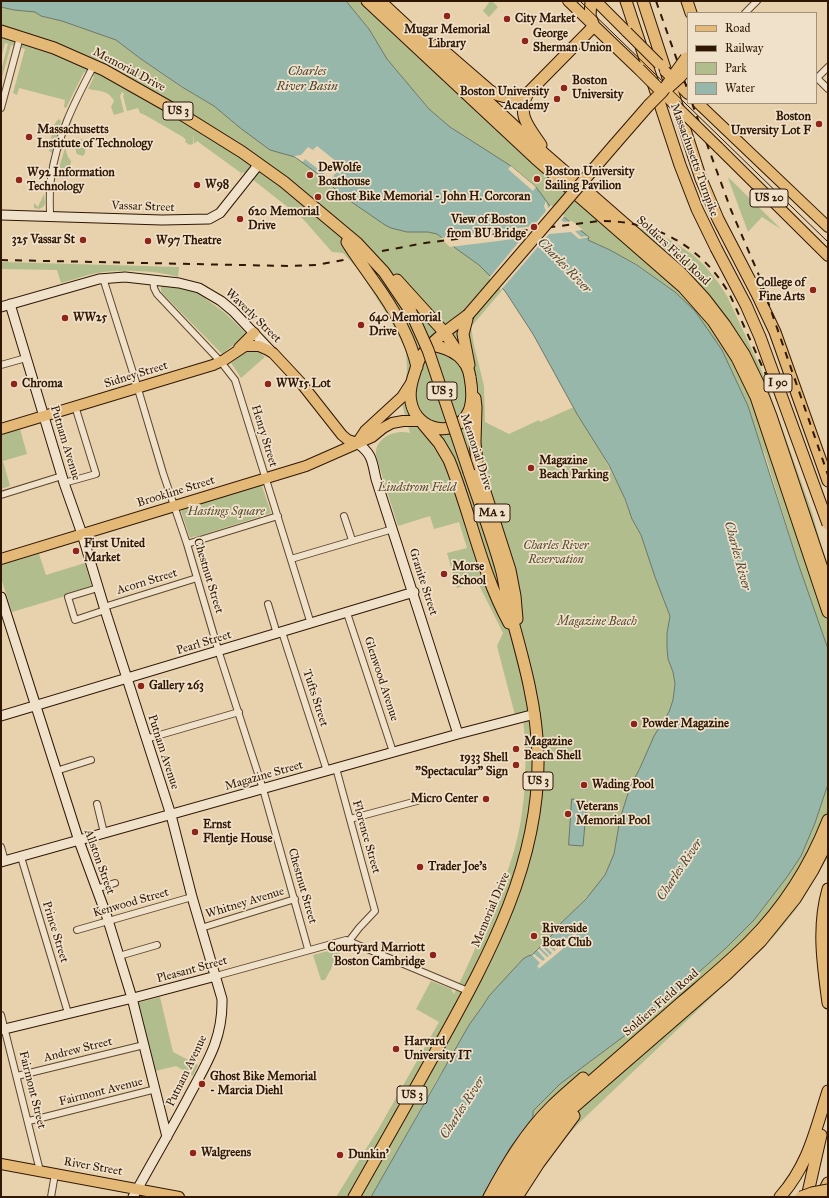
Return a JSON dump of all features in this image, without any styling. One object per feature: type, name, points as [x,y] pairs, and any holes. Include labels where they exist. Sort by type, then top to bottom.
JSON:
[{"type":"highway","name":"Soldiers Field Road","points":[[367,1],[518,143],[683,287],[713,321],[731,348],[749,382],[760,408],[828,612]]},
{"type":"highway","points":[[380,1],[400,20],[435,44],[492,93],[511,97],[528,92]]},
{"type":"highway","points":[[525,119],[522,106],[528,92],[594,26],[590,17],[591,1]]},
{"type":"highway","name":"Massachusetts Turnpike","points":[[626,1],[680,165],[697,209],[746,305],[760,337],[828,524]]},
{"type":"highway","name":"Massachusetts Turnpike","points":[[643,1],[701,179],[718,219],[754,287],[775,332],[828,481]]},
{"type":"highway","points":[[687,1],[691,12]]},
{"type":"highway","points":[[694,1],[698,12]]},
{"type":"highway","name":"Soldiers Field Road","points":[[400,20],[549,158],[685,277],[716,312],[738,344],[754,374],[767,405],[828,586]]},
{"type":"highway","name":"US 20","points":[[594,26],[662,92]]},
{"type":"highway","name":"Memorial Drive","points":[[1,31],[54,48],[94,65],[125,80],[177,111],[221,138],[284,182],[332,222],[349,240],[408,314],[466,473],[495,574],[508,604],[535,714],[538,746],[538,780],[530,841],[522,871],[509,905],[487,954],[354,1197]]},
{"type":"highway","points":[[674,80],[687,60]]},
{"type":"highway","name":"MA 2","points":[[518,640],[493,591],[449,460],[439,443],[415,414],[411,402],[410,392],[413,379],[421,356],[431,345],[468,315],[649,105],[674,80]]},
{"type":"highway","points":[[511,97],[549,158]]},
{"type":"highway","points":[[349,240],[370,248],[445,333],[465,363],[470,375]]},
{"type":"highway","points":[[349,240],[356,258],[384,296],[399,322],[412,349],[417,367]]},
{"type":"highway","name":"MA 2","points":[[468,315],[464,326],[463,336],[471,387],[476,406],[475,443],[478,470],[511,575],[516,601],[518,640]]},
{"type":"highway","points":[[431,345],[451,350],[465,363]]},
{"type":"highway","points":[[421,421],[431,427],[442,429],[451,428],[458,424],[469,410],[471,402],[471,387]]},
{"type":"highway","name":"Soldiers Field Road","points":[[498,1197],[520,1158],[548,1123],[580,1091],[734,957],[762,928],[783,902],[798,879],[815,849],[828,820]]},
{"type":"highway","name":"Soldiers Field Road","points":[[507,1197],[530,1158],[551,1131],[610,1075],[727,974],[761,942],[795,899],[813,870],[828,841]]},
{"type":"highway","points":[[828,889],[824,906],[821,945],[828,1003]]},
{"type":"highway","points":[[488,1197],[517,1148],[550,1107],[616,1052],[644,1035]]},
{"type":"highway","points":[[517,1197],[532,1172],[565,1126],[610,1075]]},
{"type":"highway","points":[[780,1197],[794,1179],[806,1158],[817,1129],[828,1091]]},
{"type":"highway","points":[[807,1197],[828,1102]]},
{"type":"highway","points":[[821,1197],[828,1183]]},
{"type":"highway","points":[[801,1197],[817,1191],[828,1190]]},
{"type":"main road","name":"US 20","points":[[568,1],[594,26]]},
{"type":"main road","points":[[596,1],[687,93]]},
{"type":"main road","name":"US 20","points":[[662,92],[828,256]]},
{"type":"main road","name":"US 20","points":[[701,106],[828,227]]},
{"type":"main road","points":[[236,351],[254,333]]},
{"type":"main road","name":"Sidney Street","points":[[1,429],[221,362],[245,346],[255,345],[265,348],[273,354]]},
{"type":"main road","name":"Waverly Street","points":[[273,354],[305,388],[342,435],[348,440],[357,444]]},
{"type":"main road","points":[[357,444],[365,431],[401,398],[413,379]]},
{"type":"main road","name":"Brookline Street","points":[[1,559],[313,463],[372,437],[382,428],[390,424],[400,421],[421,421]]},
{"type":"main road","name":"River Street","points":[[1,1164],[55,1174],[135,1193],[180,1197]]},
{"type":"street","points":[[748,12],[757,1]]},
{"type":"street","points":[[1,108],[20,36]]},
{"type":"street","points":[[50,216],[50,188],[57,150],[73,106],[94,65]]},
{"type":"street","points":[[817,77],[828,67]]},
{"type":"street","points":[[817,79],[828,89]]},
{"type":"street","name":"Vassar Street","points":[[1,215],[162,220],[209,219],[220,212],[258,164]]},
{"type":"street","name":"Waverly Street","points":[[5,305],[103,278],[125,277],[186,284],[207,292],[225,304],[273,354]]},
{"type":"street","name":"Chestnut Street","points":[[103,278],[173,506],[187,544],[263,788],[308,949]]},
{"type":"street","name":"Henry Street","points":[[153,280],[156,294],[221,362],[231,374],[236,384],[311,624]]},
{"type":"street","name":"Putnam Avenue","points":[[5,305],[26,358],[63,479],[82,534],[104,609],[171,814],[192,897],[222,999],[222,1015],[214,1049],[135,1193]]},
{"type":"street","points":[[1,365],[26,358]]},
{"type":"street","points":[[1,495],[63,479],[96,474],[75,406]]},
{"type":"street","name":"Granite Street","points":[[357,444],[366,450],[371,457],[376,479],[414,592],[458,734]]},
{"type":"street","points":[[187,544],[278,516]]},
{"type":"street","points":[[344,516],[352,540]]},
{"type":"street","points":[[291,559],[393,529]]},
{"type":"street","name":"Acorn Street","points":[[98,588],[68,597],[75,620],[197,578]]},
{"type":"street","name":"Pearl Street","points":[[1,716],[414,592]]},
{"type":"street","name":"Allston Street","points":[[1,598],[56,771],[108,921],[132,998],[167,1137]]},
{"type":"street","name":"Tufts Street","points":[[268,604],[332,769]]},
{"type":"street","name":"Glenwood Avenue","points":[[347,613],[393,752]]},
{"type":"street","points":[[146,739],[239,712]]},
{"type":"street","name":"Magazine Street","points":[[3,862],[263,788],[535,714]]},
{"type":"street","points":[[56,771],[91,760]]},
{"type":"street","name":"Florence Street","points":[[332,769],[350,819],[376,911],[359,928],[349,941]]},
{"type":"street","points":[[350,819],[417,802]]},
{"type":"street","points":[[96,804],[104,833]]},
{"type":"street","points":[[1,847],[3,862]]},
{"type":"street","name":"Prince Street","points":[[21,857],[68,1013]]},
{"type":"street","points":[[96,889],[115,884]]},
{"type":"street","name":"Kenwood Street","points":[[77,930],[192,897]]},
{"type":"street","name":"Whitney Avenue","points":[[201,928],[295,899]]},
{"type":"street","name":"Pleasant Street","points":[[3,1029],[132,998],[343,940],[349,941]]},
{"type":"street","points":[[349,941],[468,991]]},
{"type":"street","points":[[119,956],[158,945]]},
{"type":"street","name":"Fairmont Street","points":[[1,1015],[3,1029],[29,1121],[40,1171]]},
{"type":"street","name":"Andrew Street","points":[[17,1076],[144,1045]]},
{"type":"street","name":"Fairmont Avenue","points":[[29,1121],[156,1090]]},
{"type":"street","points":[[51,1197],[55,1174]]},
{"type":"green space","points":[[346,1],[359,1],[511,143],[633,227],[650,230],[670,240],[692,254],[705,266],[718,282],[727,296],[761,369],[812,512],[828,566],[828,649],[798,563],[765,454],[675,292],[638,265],[588,240],[576,226],[550,206],[536,187],[511,166],[450,127],[429,109],[387,59],[369,29]]},
{"type":"green space","points":[[490,1],[498,7],[489,17],[483,11]]},
{"type":"green space","name":"Charles River Reservation","points":[[1,7],[35,12],[41,16],[62,21],[116,40],[181,87],[214,106],[239,127],[270,149],[295,157],[330,184],[337,192],[375,218],[407,232],[428,232],[437,234],[479,265],[503,289],[471,327],[484,386],[485,422],[509,434],[539,420],[540,422],[574,407],[602,454],[621,490],[632,519],[641,535],[670,616],[667,633],[667,648],[668,659],[673,672],[675,684],[673,700],[669,712],[630,787],[620,819],[614,854],[603,880],[558,926],[552,935],[532,955],[528,956],[518,964],[509,976],[489,996],[469,1025],[457,1048],[436,1081],[371,1197],[336,1197],[379,1128],[439,1022],[416,1009],[431,981],[451,989],[454,994],[501,887],[512,858],[520,828],[524,800],[526,764],[523,717],[516,719],[497,646],[503,633],[477,581],[457,588],[447,553],[467,548],[459,522],[434,529],[430,516],[398,526],[376,456],[376,450],[378,444],[387,436],[398,432],[410,433],[402,404],[407,371],[406,350],[388,316],[358,269],[343,253],[332,252],[303,219],[243,172],[239,177],[241,173],[197,141],[194,144],[194,134],[193,144],[190,145],[185,142],[186,140],[183,137],[140,113],[138,108],[127,111],[123,96],[124,94],[122,92],[120,96],[124,112],[114,115],[111,107],[114,101],[112,97],[103,92],[88,89],[94,77],[84,72],[66,108],[64,107],[65,100],[19,88],[17,95],[13,93],[25,49],[11,45],[1,81],[1,71],[8,44],[5,43],[1,59]]},
{"type":"green space","points":[[59,119],[61,121],[52,153],[49,151],[53,129],[54,125]]},
{"type":"green space","points":[[81,139],[86,143],[85,153],[83,156],[77,154],[75,148],[76,143]]},
{"type":"green space","points":[[65,148],[71,161],[70,168],[59,168]]},
{"type":"green space","points":[[728,178],[781,229],[762,217],[748,232]]},
{"type":"green space","points":[[44,194],[45,204],[43,207],[39,209],[34,208],[34,203],[38,207]]},
{"type":"green space","points":[[1,262],[179,267],[178,277],[160,273],[116,271],[92,274],[61,283],[57,270],[1,269]]},
{"type":"green space","points":[[164,285],[177,286],[195,291],[225,313],[246,333],[246,335],[222,354],[162,293],[161,287]]},
{"type":"green space","points":[[249,350],[254,350],[265,357],[241,378],[231,363]]},
{"type":"green space","points":[[20,429],[27,454],[3,461],[10,486],[1,489],[1,435]]},
{"type":"green space","name":"Hastings Square","points":[[262,486],[271,513],[190,538],[181,511],[183,509]]},
{"type":"green space","points":[[39,554],[46,575],[85,563],[92,588],[12,612],[1,578],[1,565]]},
{"type":"green space","points":[[828,784],[828,857],[797,908],[777,933],[758,953],[578,1124],[551,1154],[527,1192],[522,1197],[482,1197],[510,1148],[533,1117],[533,1111],[560,1084],[651,1014],[726,948],[801,856],[815,823]]},
{"type":"green space","points":[[343,947],[325,980],[321,980],[313,955]]},
{"type":"green space","points":[[160,997],[173,1052],[198,1065],[193,1076],[176,1066],[155,1071],[137,1003]]},
{"type":"water","points":[[1,1],[346,1],[369,29],[387,59],[429,109],[450,127],[511,166],[536,187],[550,206],[589,237],[588,240],[637,265],[675,292],[695,311],[722,350],[748,406],[798,563],[828,649],[828,784],[815,823],[801,856],[754,920],[726,948],[673,995],[623,1037],[560,1084],[533,1111],[533,1117],[510,1148],[482,1197],[371,1197],[469,1025],[489,996],[523,959],[532,955],[552,935],[558,926],[586,899],[605,875],[614,854],[620,819],[630,787],[654,736],[669,712],[673,700],[675,684],[673,672],[668,659],[667,648],[667,633],[670,616],[641,535],[632,519],[625,499],[609,465],[577,414],[533,334],[505,291],[479,265],[437,234],[428,232],[407,232],[385,225],[337,192],[330,183],[295,157],[270,150],[214,106],[182,87],[116,40],[62,21],[41,16],[35,12],[1,7]]},
{"type":"water","name":"Wading Pool","points":[[582,781],[586,781],[588,785],[586,789],[582,789],[580,787],[580,783]]},
{"type":"water","points":[[572,799],[587,801],[583,846],[569,845]]},
{"type":"pier","points":[[317,146],[342,166],[340,168],[335,164],[333,166],[347,180],[337,172],[333,176],[343,185],[332,177],[329,182],[325,179],[327,176],[305,159],[303,162],[294,156],[301,155],[308,147],[313,150]]},
{"type":"pier","points":[[511,166],[536,187],[533,191],[508,169]]},
{"type":"pier","points":[[546,201],[548,208],[551,205],[565,216],[561,220],[564,222],[572,221],[583,230],[575,231],[581,237],[589,237],[579,239],[571,232],[549,234],[501,290],[489,278],[522,238],[450,247],[440,238],[533,226],[546,211],[544,206]]},
{"type":"pier","points":[[576,932],[576,938],[536,971],[539,968],[537,966],[540,963],[532,955],[534,954],[543,961],[545,959],[537,950],[539,949],[547,957],[549,956],[540,947],[542,946],[550,955],[552,953],[543,944],[545,942],[554,951],[556,950],[547,940],[549,938],[558,948]]},
{"type":"tram line","points":[[580,1],[828,242]]},
{"type":"railway","points":[[656,1],[687,88]]},
{"type":"railway","points":[[692,104],[731,210],[758,273],[828,475]]},
{"type":"railway","points":[[382,251],[425,243],[599,221],[639,225],[658,231],[675,239],[706,263],[719,278],[730,295],[775,395],[800,443],[828,517]]},
{"type":"railway","points":[[1,260],[288,266],[316,265],[349,259]]},
{"type":"place","name":"Mugar Memorial Library","points":[[447,16]]},
{"type":"place","name":"City Market","points":[[507,19]]},
{"type":"place","name":"George Sherman Union","points":[[525,41]]},
{"type":"place","name":"Boston University","points":[[564,88]]},
{"type":"place","name":"Boston University Academy","points":[[557,99]]},
{"type":"place","name":"Boston Unversity Lot F","points":[[819,124]]},
{"type":"place","name":"Massachusetts Institute of Technology","points":[[29,137]]},
{"type":"place","name":"DeWolfe Boathouse","points":[[310,175]]},
{"type":"place","name":"Boston University Sailing Pavilion","points":[[537,179]]},
{"type":"place","name":"W92 Information Technology","points":[[19,180]]},
{"type":"place","name":"W98","points":[[197,185]]},
{"type":"place","name":"Ghost Bike Memorial - John H. Corcoran","points":[[318,197]]},
{"type":"place","name":"620 Memorial Drive","points":[[240,219]]},
{"type":"place","name":"View of Boston from BU Bridge","points":[[534,227]]},
{"type":"place","name":"325 Vassar St","points":[[83,240]]},
{"type":"place","name":"W97 Theatre","points":[[148,241]]},
{"type":"place","name":"College of Fine Arts","points":[[813,290]]},
{"type":"place","name":"WW25","points":[[65,318]]},
{"type":"place","name":"640 Memorial Drive","points":[[361,325]]},
{"type":"place","name":"Chroma","points":[[14,384]]},
{"type":"place","name":"WW15 Lot","points":[[268,384]]},
{"type":"place","name":"Magazine Beach Parking","points":[[531,468]]},
{"type":"place","name":"First United Market","points":[[76,551]]},
{"type":"place","name":"Morse School","points":[[444,574]]},
{"type":"place","name":"Gallery 263","points":[[141,686]]},
{"type":"place","name":"Powder Magazine","points":[[634,724]]},
{"type":"place","name":"Magazine Beach Shell","points":[[516,749]]},
{"type":"place","name":"1933 Shell \"Spectacular\" Sign","points":[[516,765]]},
{"type":"place","name":"Wading Pool","points":[[584,785]]},
{"type":"place","name":"Micro Center","points":[[486,799]]},
{"type":"place","name":"Veterans Memorial Pool","points":[[568,814]]},
{"type":"place","name":"Ernst Flentje House","points":[[195,832]]},
{"type":"place","name":"Trader Joe's","points":[[420,867]]},
{"type":"place","name":"Riverside Boat Club","points":[[534,936]]},
{"type":"place","name":"Courtyard Marriott Boston Cambridge","points":[[433,955]]},
{"type":"place","name":"Harvard University IT","points":[[396,1049]]},
{"type":"place","name":"Ghost Bike Memorial - Marcia Diehl","points":[[202,1084]]},
{"type":"place","name":"Walgreens","points":[[193,1153]]},
{"type":"place","name":"Dunkin'","points":[[340,1155]]},
{"type":"water label","name":"Charles River Basin","points":[[307,80]]},
{"type":"water label","name":"Charles River","points":[[564,266]]},
{"type":"water label","name":"Charles River","points":[[737,556]]},
{"type":"water label","name":"Charles River","points":[[680,870]]},
{"type":"water label","name":"Charles River","points":[[463,1108]]},
{"type":"park label","name":"Lindstrom Field","points":[[417,488]]},
{"type":"park label","name":"Magazine Beach","points":[[597,622]]}]
